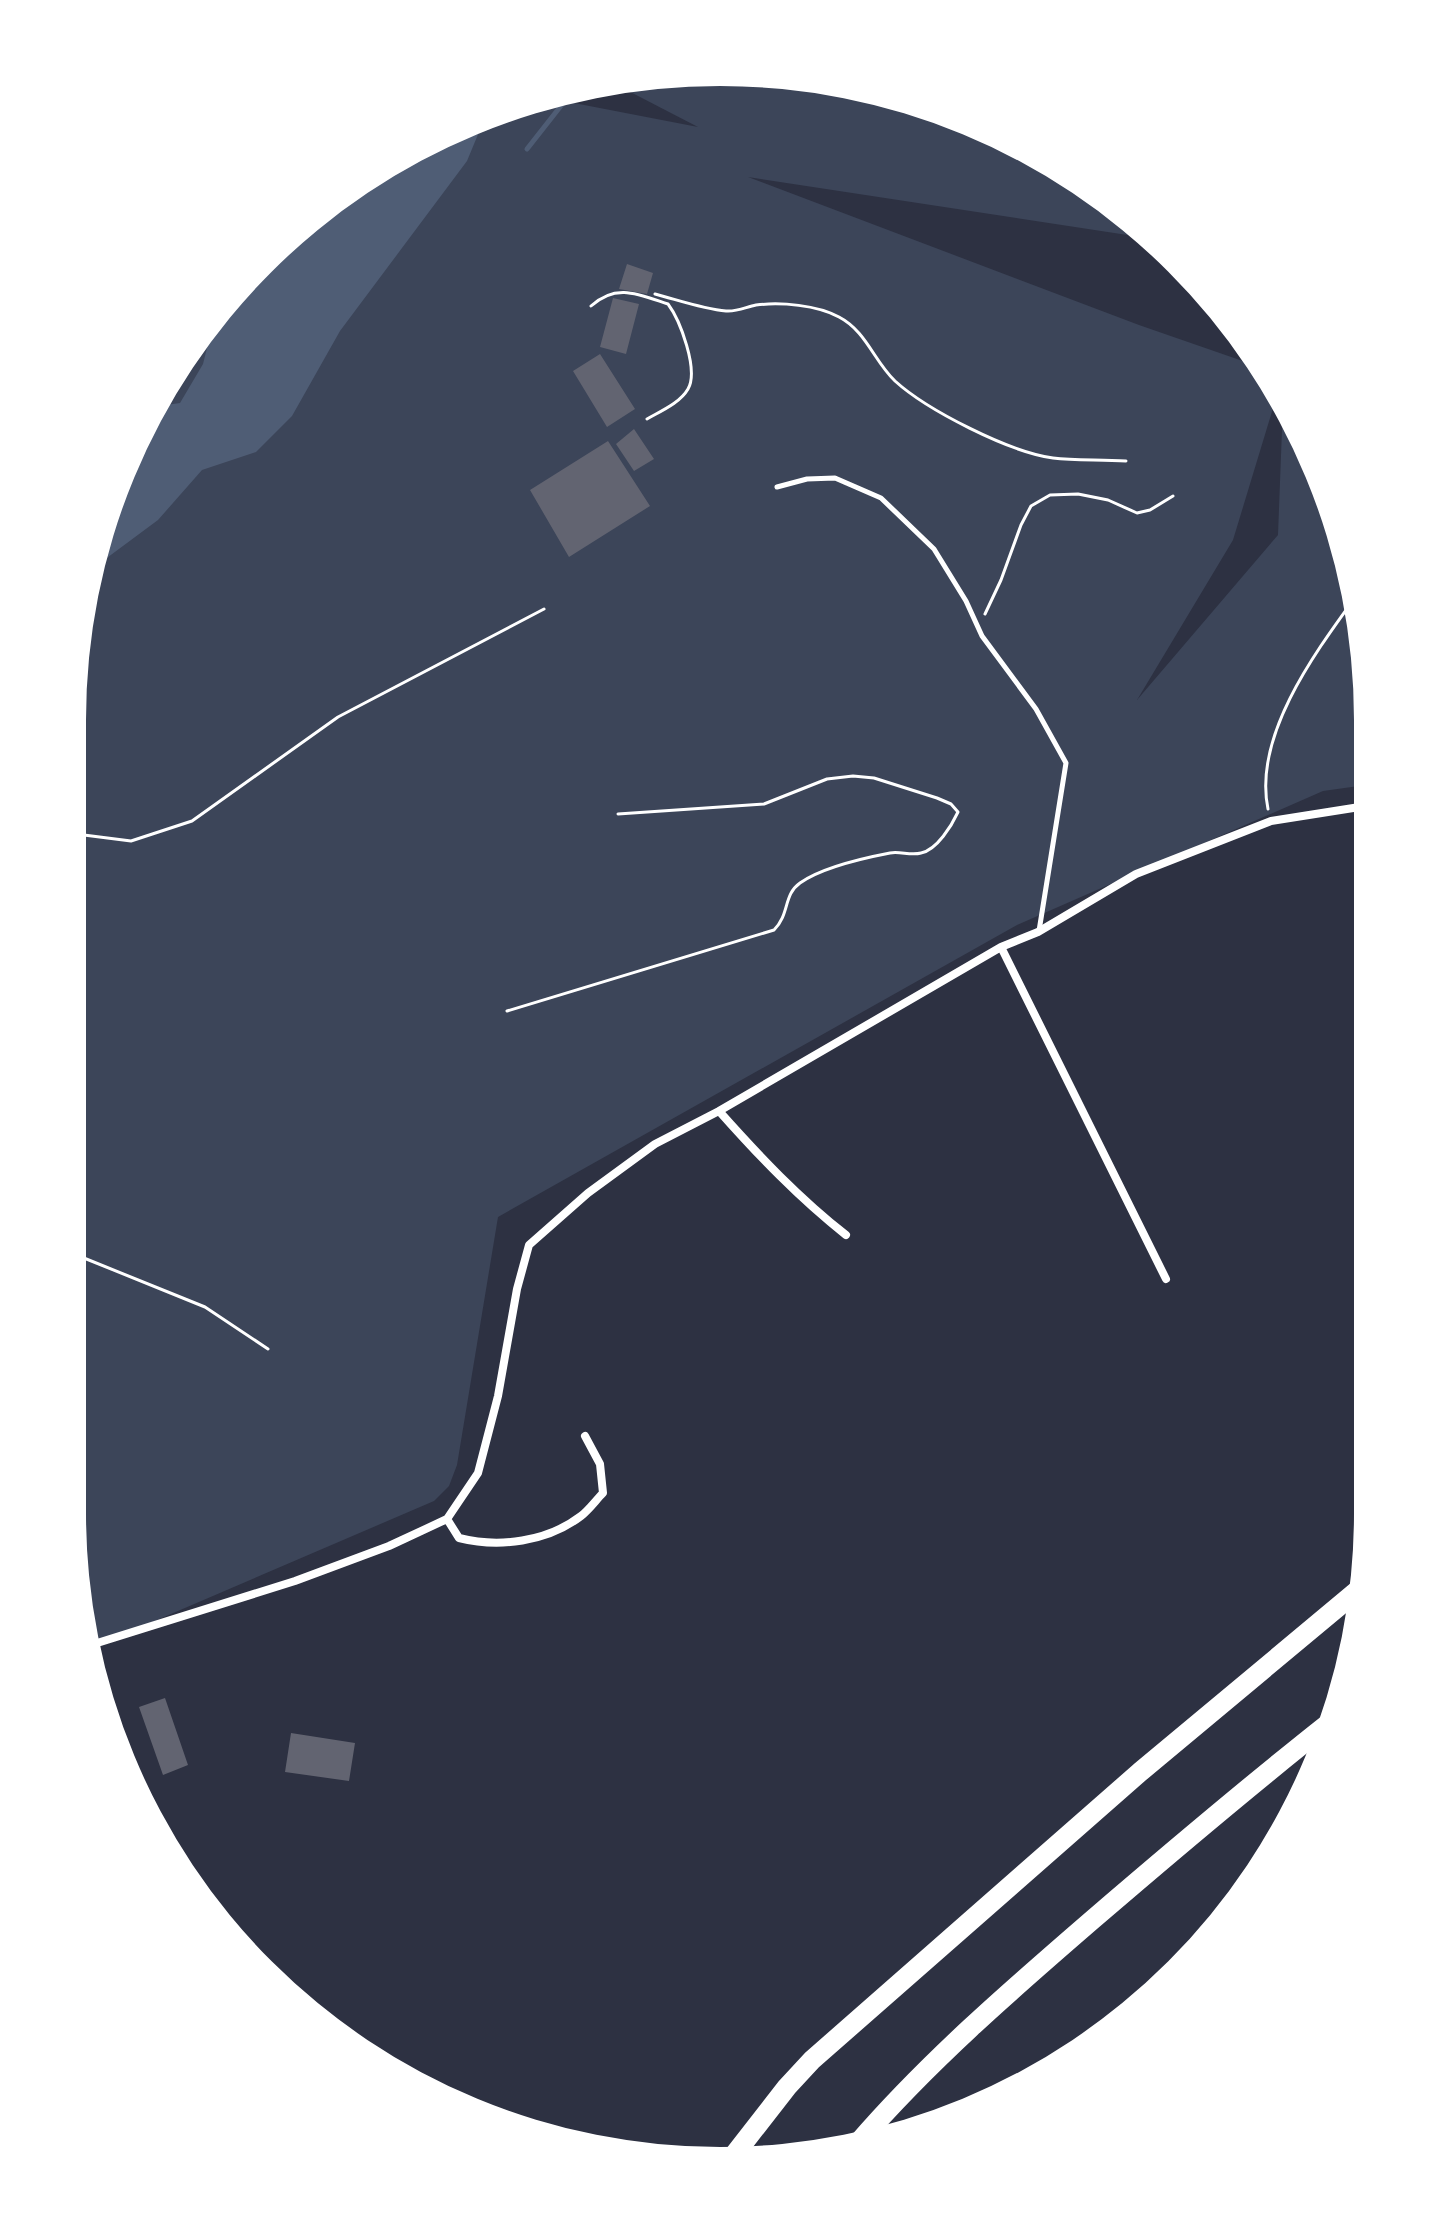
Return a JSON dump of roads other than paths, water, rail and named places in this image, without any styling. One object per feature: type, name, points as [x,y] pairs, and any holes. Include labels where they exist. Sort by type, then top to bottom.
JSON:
[{"type":"highway","points":[[741,2146],[812,2060],[1140,1772],[1349,1598]]},
{"type":"highway","points":[[870,2128],[1017,1985],[1232,1800],[1313,1735]]},
{"type":"street","points":[[99,1642],[295,1581],[389,1546],[447,1519],[478,1473],[498,1396],[517,1289],[529,1245],[588,1193],[655,1144],[719,1111],[1001,947],[1038,932],[1136,874],[1271,821],[1354,807]]},
{"type":"street","points":[[1001,947],[1166,1279]]},
{"type":"street","points":[[719,1111],[764,1162],[809,1206],[846,1235]]},
{"type":"street","points":[[447,1519],[459,1538],[479,1543],[535,1539],[582,1516],[603,1493],[600,1464],[585,1436]]},
{"type":"lane","points":[[777,487],[807,479],[835,478],[881,498],[934,549],[966,601],[982,636],[1036,709],[1066,763],[1038,932]]},
{"type":"waterway","points":[[527,149],[560,107]]}]
